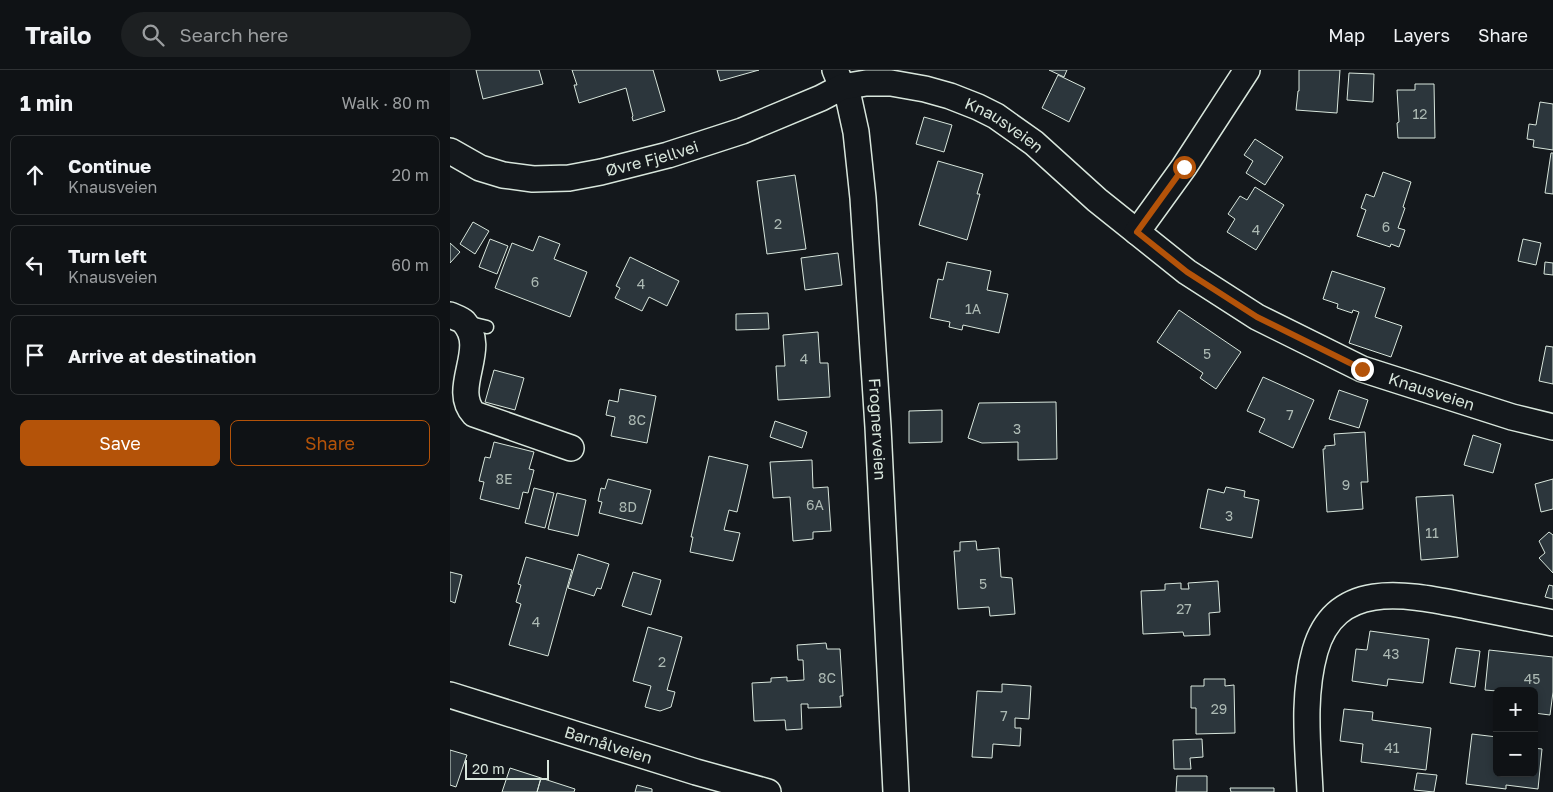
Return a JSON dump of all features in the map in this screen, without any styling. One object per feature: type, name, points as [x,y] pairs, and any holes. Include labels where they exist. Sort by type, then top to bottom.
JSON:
[{"type":"street","points":[[1137,232],[1184,167],[1247,70]]},
{"type":"street","name":"Knausveien","points":[[838,79],[866,83],[891,83],[942,94],[978,107],[996,116],[1034,143],[1096,200],[1187,272],[1257,317],[1362,369],[1512,417],[1553,427]]},
{"type":"street","name":"Øvre Fjellvei","points":[[452,155],[480,168],[503,175],[533,179],[569,178],[600,172],[668,155],[742,131],[821,98],[838,79]]},
{"type":"street","name":"Frognerveien","points":[[838,79],[849,100],[856,132],[862,198],[878,427],[896,792]]},
{"type":"street","points":[[467,321],[473,346],[465,390],[469,408],[474,414],[570,448]]},
{"type":"street","points":[[1310,792],[1307,704],[1312,665],[1316,649],[1327,626],[1348,605],[1376,596],[1398,595],[1434,599],[1553,623]]},
{"type":"street","name":"Barnålveien","points":[[450,695],[687,769],[768,792]]},
{"type":"building","points":[[476,70],[539,70],[543,84],[483,99]]},
{"type":"building","points":[[572,70],[653,70],[665,111],[633,121],[626,88],[579,103],[574,85],[577,85]]},
{"type":"building","points":[[717,70],[759,70],[720,81]]},
{"type":"building","points":[[1049,70],[1067,70],[1064,77]]},
{"type":"building","points":[[1299,70],[1340,70],[1337,113],[1296,110],[1299,91]]},
{"type":"building","points":[[1349,73],[1374,74],[1373,102],[1347,100]]},
{"type":"building","points":[[1058,75],[1085,88],[1069,122],[1042,108]]},
{"type":"building","points":[[1415,84],[1434,84],[1435,138],[1398,138],[1397,90],[1415,90]]},
{"type":"building","points":[[1540,102],[1553,104],[1553,150],[1533,147],[1534,140],[1527,139],[1529,124],[1536,125]]},
{"type":"building","points":[[924,117],[952,125],[944,152],[916,144]]},
{"type":"building","points":[[1255,139],[1283,157],[1265,185],[1246,173],[1253,161],[1244,155]]},
{"type":"building","points":[[1551,153],[1553,153],[1553,194],[1545,193]]},
{"type":"building","points":[[938,161],[983,174],[977,194],[980,194],[967,240],[919,225]]},
{"type":"building","points":[[1383,172],[1411,182],[1398,228],[1405,230],[1399,247],[1391,244],[1390,247],[1357,236],[1366,210],[1361,208],[1366,194],[1374,197]]},
{"type":"building","points":[[795,175],[806,249],[767,254],[757,181]]},
{"type":"building","points":[[1255,187],[1284,205],[1256,250],[1227,232],[1235,219],[1228,214],[1240,196],[1247,200]]},
{"type":"building","points":[[473,222],[489,231],[475,254],[460,244]]},
{"type":"building","points":[[539,236],[560,244],[554,259],[587,272],[570,317],[495,288],[512,243],[533,251]]},
{"type":"building","points":[[490,239],[508,246],[497,274],[479,267]]},
{"type":"building","points":[[1523,239],[1541,243],[1536,265],[1518,261]]},
{"type":"building","points":[[450,243],[460,252],[450,263]]},
{"type":"building","points":[[838,253],[842,285],[805,290],[801,258]]},
{"type":"building","points":[[630,257],[679,281],[667,306],[649,297],[642,311],[615,298],[620,288],[616,286]]},
{"type":"building","points":[[947,262],[991,271],[987,290],[1008,294],[999,333],[963,325],[962,330],[949,327],[950,322],[930,318],[938,279],[943,280]]},
{"type":"building","points":[[1545,262],[1553,263],[1553,275],[1544,274]]},
{"type":"building","points":[[1332,271],[1385,288],[1375,317],[1402,326],[1391,357],[1349,343],[1359,312],[1353,310],[1352,313],[1337,308],[1338,304],[1323,299]]},
{"type":"building","points":[[1179,310],[1241,352],[1216,389],[1200,378],[1203,373],[1157,342]]},
{"type":"building","points":[[768,313],[769,329],[736,330],[736,314]]},
{"type":"building","points":[[818,332],[820,363],[828,363],[830,397],[778,400],[776,366],[785,366],[783,335]]},
{"type":"building","points":[[1546,346],[1553,347],[1553,384],[1539,381]]},
{"type":"building","points":[[494,370],[524,378],[515,410],[485,402]]},
{"type":"building","points":[[1263,377],[1314,400],[1293,448],[1259,432],[1265,419],[1247,411]]},
{"type":"building","points":[[620,389],[656,396],[647,443],[611,436],[615,417],[606,415],[609,400],[618,402]]},
{"type":"building","points":[[1339,390],[1368,400],[1359,428],[1329,419]]},
{"type":"building","points":[[1056,402],[1057,459],[1018,460],[1018,442],[982,443],[968,438],[979,403]]},
{"type":"building","points":[[942,410],[942,442],[909,443],[909,411]]},
{"type":"building","points":[[775,421],[807,432],[802,448],[770,437]]},
{"type":"building","points":[[1365,432],[1368,482],[1361,482],[1363,509],[1327,512],[1323,449],[1325,449],[1325,446],[1335,445],[1334,434]]},
{"type":"building","points":[[1473,435],[1501,444],[1493,473],[1464,465]]},
{"type":"building","points":[[494,442],[534,452],[529,469],[534,470],[528,493],[523,492],[519,509],[480,499],[484,482],[479,481],[485,457],[490,458]]},
{"type":"building","points":[[709,456],[748,465],[737,512],[729,510],[724,530],[740,533],[733,561],[690,552],[693,537],[691,537]]},
{"type":"building","points":[[812,460],[813,488],[828,487],[831,531],[813,532],[813,539],[793,541],[790,497],[773,498],[770,462]]},
{"type":"building","points":[[608,479],[651,490],[642,524],[599,513],[602,502],[598,501],[601,488],[605,489]]},
{"type":"building","points":[[1553,479],[1553,509],[1541,512],[1535,484]]},
{"type":"building","points":[[1226,487],[1245,491],[1244,497],[1259,500],[1252,538],[1200,528],[1208,489],[1224,493]]},
{"type":"building","points":[[534,488],[554,493],[545,528],[525,523]]},
{"type":"building","points":[[557,493],[586,500],[578,536],[548,529]]},
{"type":"building","points":[[1453,495],[1458,557],[1421,560],[1416,497]]},
{"type":"building","points":[[1549,532],[1553,535],[1553,573],[1539,558],[1545,553],[1539,541]]},
{"type":"building","points":[[976,541],[977,550],[999,548],[1001,577],[1012,578],[1015,614],[990,616],[989,607],[958,609],[954,551],[960,551],[960,542]]},
{"type":"building","points":[[578,554],[609,564],[601,589],[597,588],[594,596],[568,588]]},
{"type":"building","points":[[526,557],[572,570],[548,656],[509,645],[521,604],[516,602],[521,585],[518,584]]},
{"type":"building","points":[[450,572],[462,575],[455,603],[450,601]]},
{"type":"building","points":[[633,572],[661,580],[651,615],[622,606]]},
{"type":"building","points":[[1218,581],[1220,612],[1209,613],[1210,635],[1184,636],[1183,632],[1143,634],[1141,591],[1165,590],[1165,584],[1181,583],[1181,589],[1189,589],[1188,583]]},
{"type":"building","points":[[1549,585],[1553,586],[1553,599],[1545,597]]},
{"type":"building","points":[[648,627],[682,637],[667,690],[675,692],[671,707],[660,711],[645,707],[651,686],[633,681]]},
{"type":"building","points":[[1370,631],[1429,639],[1423,683],[1388,679],[1387,686],[1352,681],[1356,649],[1367,650]]},
{"type":"building","points":[[826,643],[827,649],[840,649],[843,696],[840,696],[841,707],[808,708],[808,704],[801,704],[802,729],[786,730],[785,720],[754,721],[752,683],[771,682],[771,678],[787,677],[787,681],[804,680],[803,660],[798,660],[797,645]]},
{"type":"building","points":[[1456,648],[1480,651],[1475,687],[1450,683]]},
{"type":"building","points":[[1489,650],[1553,657],[1553,692],[1550,715],[1538,714],[1538,687],[1493,687],[1493,691],[1485,690]]},
{"type":"building","points":[[1204,679],[1225,679],[1225,686],[1234,685],[1235,733],[1196,734],[1196,708],[1191,708],[1191,686],[1204,686]]},
{"type":"building","points":[[1002,684],[1031,686],[1029,719],[1015,718],[1015,728],[1021,728],[1020,746],[993,744],[992,758],[972,757],[977,691],[1002,692]]},
{"type":"building","points":[[1344,709],[1373,712],[1372,720],[1431,728],[1426,770],[1361,762],[1363,744],[1340,741]]},
{"type":"building","points":[[1472,734],[1493,737],[1493,777],[1538,777],[1538,748],[1542,749],[1538,789],[1506,785],[1506,789],[1466,784]]},
{"type":"building","points":[[1202,739],[1203,757],[1190,758],[1191,769],[1174,769],[1173,740]]},
{"type":"building","points":[[450,750],[467,755],[456,787],[450,785]]},
{"type":"building","points":[[510,768],[541,778],[537,792],[502,792]]},
{"type":"building","points":[[1417,773],[1437,775],[1434,792],[1414,790]]},
{"type":"building","points":[[1177,776],[1207,776],[1207,792],[1176,792]]},
{"type":"building","points":[[541,778],[575,789],[574,792],[537,792]]},
{"type":"building","points":[[637,785],[652,789],[652,792],[635,792]]},
{"type":"building","points":[[1230,788],[1274,788],[1274,792],[1231,792]]},
{"type":"route","points":[[1184,167],[1137,232],[1187,272],[1257,317],[1362,369]]}]
